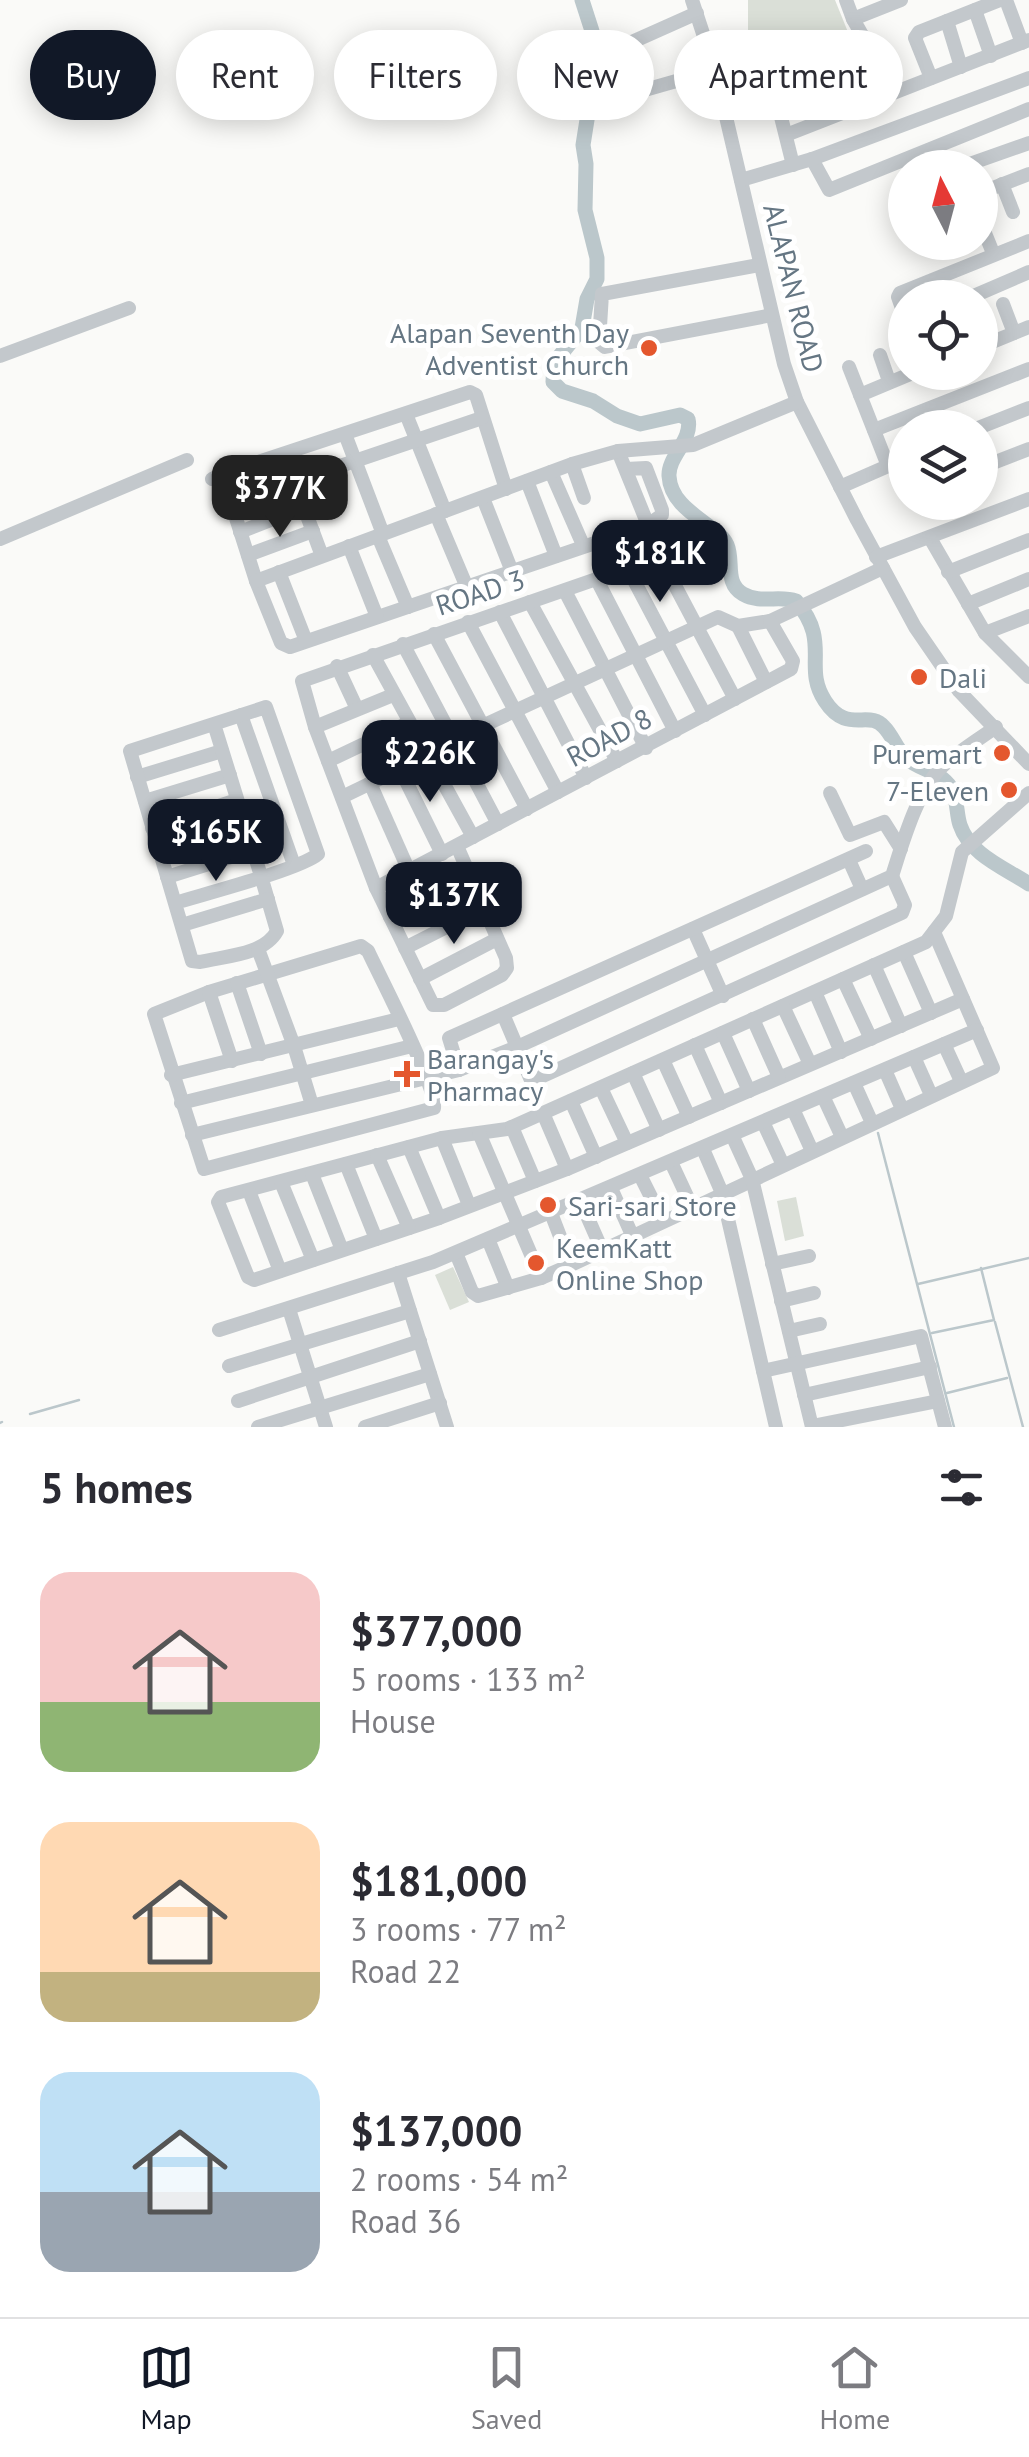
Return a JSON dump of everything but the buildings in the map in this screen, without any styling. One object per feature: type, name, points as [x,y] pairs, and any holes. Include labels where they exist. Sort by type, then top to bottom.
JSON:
[{"type":"street","points":[[846,0],[860,30]]},
{"type":"street","points":[[903,89],[1026,42],[1003,0],[916,34],[930,78]]},
{"type":"street","points":[[853,18],[893,1]]},
{"type":"street","points":[[653,30],[694,6]]},
{"type":"street","name":"ALAPAN ROAD","points":[[694,6],[702,30]]},
{"type":"street","points":[[975,10],[991,56]]},
{"type":"street","points":[[948,21],[962,67]]},
{"type":"street","points":[[742,180],[812,159],[1029,78]]},
{"type":"street","points":[[812,159],[828,190],[1029,109]]},
{"type":"street","name":"ALAPAN ROAD","points":[[727,120],[772,315],[798,402],[880,562],[942,669],[1029,764]]},
{"type":"street","points":[[782,120],[793,165]]},
{"type":"street","points":[[786,136],[824,120]]},
{"type":"street","points":[[949,141],[954,150]]},
{"type":"street","points":[[998,154],[1029,143]]},
{"type":"street","points":[[998,186],[1029,174]]},
{"type":"street","points":[[1002,184],[1013,212]]},
{"type":"street","points":[[998,251],[1029,241]]},
{"type":"street","points":[[929,280],[976,260]]},
{"type":"street","points":[[760,264],[602,294],[599,342],[605,347],[772,315]]},
{"type":"street","points":[[998,285],[1029,272]]},
{"type":"street","points":[[1003,304],[1014,333]]},
{"type":"street","points":[[0,356],[129,308]]},
{"type":"street","points":[[998,338],[1029,327]]},
{"type":"street","points":[[880,354],[888,379]]},
{"type":"street","points":[[849,367],[874,430],[888,447]]},
{"type":"street","points":[[874,430],[1029,369]]},
{"type":"street","points":[[860,395],[888,382]]},
{"type":"street","points":[[506,489],[476,395],[470,392],[217,476],[231,503],[281,643],[290,647],[408,607],[469,592],[511,570],[648,525],[618,451]]},
{"type":"street","points":[[256,581],[572,464],[618,451],[694,445],[798,402]]},
{"type":"street","points":[[998,420],[1029,408]]},
{"type":"street","points":[[406,414],[469,592]]},
{"type":"street","points":[[231,503],[482,418]]},
{"type":"street","points":[[345,434],[408,607]]},
{"type":"street","points":[[998,461],[1029,448]]},
{"type":"street","points":[[284,454],[322,556]]},
{"type":"street","points":[[0,540],[187,460]]},
{"type":"street","points":[[572,464],[584,498]]},
{"type":"street","points":[[840,487],[888,466]]},
{"type":"street","points":[[551,472],[583,545]]},
{"type":"street","points":[[526,481],[556,556]]},
{"type":"street","points":[[482,498],[511,570]]},
{"type":"street","points":[[342,797],[426,752],[695,626],[718,617],[738,626],[770,621],[930,538],[1029,499]]},
{"type":"street","points":[[240,532],[304,507]]},
{"type":"street","points":[[248,555],[313,532]]},
{"type":"street","points":[[930,538],[986,633],[1026,671]]},
{"type":"street","points":[[948,572],[1029,540]]},
{"type":"street","points":[[349,546],[377,617]]},
{"type":"street","name":"ROAD 3","points":[[314,727],[302,681],[660,559],[695,626]]},
{"type":"street","points":[[628,570],[705,715]]},
{"type":"street","points":[[279,572],[306,641]]},
{"type":"street","points":[[968,604],[1029,579]]},
{"type":"street","points":[[597,580],[675,731]]},
{"type":"street","points":[[565,590],[646,748]]},
{"type":"street","points":[[530,602],[617,762]]},
{"type":"street","points":[[500,612],[586,778]]},
{"type":"street","points":[[986,633],[1029,616]]},
{"type":"street","points":[[738,626],[766,682],[794,666],[770,621]]},
{"type":"street","points":[[468,622],[558,792]]},
{"type":"street","points":[[695,626],[735,700]]},
{"type":"street","points":[[434,634],[527,809]]},
{"type":"street","points":[[403,644],[498,824]]},
{"type":"street","points":[[372,655],[472,837]]},
{"type":"street","points":[[337,666],[357,709]]},
{"type":"street","name":"ROAD 8","points":[[376,888],[766,682]]},
{"type":"street","points":[[393,695],[314,727],[376,888],[434,1004],[444,1004],[502,975],[506,968],[457,846]]},
{"type":"street","points":[[175,903],[261,876],[316,858],[319,849],[268,708],[242,715],[214,724],[130,751],[136,777],[175,903],[195,963],[258,948],[271,942],[277,931],[261,876],[214,724]]},
{"type":"street","points":[[242,715],[294,865]]},
{"type":"street","points":[[328,761],[408,724]]},
{"type":"street","points":[[503,1014],[534,1086],[902,913],[904,905],[892,876],[931,779],[944,764],[996,727]]},
{"type":"street","points":[[136,777],[222,751]]},
{"type":"street","points":[[400,769],[442,854]]},
{"type":"street","points":[[144,802],[230,775]]},
{"type":"street","points":[[370,783],[409,871]]},
{"type":"street","points":[[962,999],[567,1170],[254,1280],[248,1277],[218,1202],[221,1197],[442,1138],[512,1127],[926,942],[946,916],[962,852],[1029,792]]},
{"type":"street","points":[[830,793],[848,834],[884,822],[901,849]]},
{"type":"street","points":[[152,828],[237,800]]},
{"type":"street","points":[[159,852],[245,824]]},
{"type":"street","points":[[167,877],[253,850]]},
{"type":"street","points":[[459,1070],[449,1038],[866,851]]},
{"type":"street","points":[[849,860],[862,890]]},
{"type":"street","points":[[390,917],[470,876]]},
{"type":"street","points":[[192,1134],[459,1070],[892,876]]},
{"type":"street","points":[[182,925],[268,899]]},
{"type":"street","points":[[405,948],[484,908]]},
{"type":"street","points":[[693,930],[723,996]]},
{"type":"street","points":[[456,1253],[472,1292],[478,1296],[540,1278],[993,1068],[934,932]]},
{"type":"street","points":[[420,978],[497,939]]},
{"type":"street","points":[[366,947],[427,1077],[436,1102],[434,1108],[208,1169],[201,1166],[154,1014],[237,983],[366,947]]},
{"type":"street","points":[[258,948],[312,1105]]},
{"type":"street","points":[[904,952],[932,1013]]},
{"type":"street","points":[[874,965],[901,1026]]},
{"type":"street","points":[[843,979],[871,1040]]},
{"type":"street","points":[[237,983],[261,1054]]},
{"type":"street","points":[[209,992],[232,1061]]},
{"type":"street","points":[[815,992],[842,1052]]},
{"type":"street","points":[[783,1006],[810,1064]]},
{"type":"street","points":[[171,1075],[399,1019]]},
{"type":"street","points":[[753,1020],[779,1077]]},
{"type":"street","points":[[219,1330],[456,1253],[977,1030]]},
{"type":"street","points":[[724,1032],[749,1091]]},
{"type":"street","points":[[944,1044],[961,1081]]},
{"type":"street","points":[[695,1045],[721,1103]]},
{"type":"street","points":[[181,1103],[412,1046]]},
{"type":"street","points":[[914,1057],[931,1096]]},
{"type":"street","points":[[663,1060],[689,1117]]},
{"type":"street","points":[[885,1070],[902,1109]]},
{"type":"street","points":[[633,1073],[658,1130]]},
{"type":"street","points":[[854,1083],[872,1123]]},
{"type":"street","points":[[601,1088],[627,1143]]},
{"type":"street","points":[[822,1096],[842,1137]]},
{"type":"street","points":[[571,1101],[596,1157]]},
{"type":"street","points":[[793,1109],[812,1151]]},
{"type":"street","points":[[543,1114],[567,1170]]},
{"type":"street","points":[[763,1122],[782,1165]]},
{"type":"street","points":[[512,1127],[536,1181]]},
{"type":"street","points":[[479,1133],[540,1278]]},
{"type":"street","points":[[732,1135],[752,1179],[812,1427],[938,1401]]},
{"type":"street","points":[[442,1138],[469,1206]]},
{"type":"street","points":[[409,1147],[438,1218]]},
{"type":"street","points":[[703,1149],[722,1193],[776,1427]]},
{"type":"street","points":[[377,1156],[409,1228]]},
{"type":"street","points":[[671,1162],[692,1207]]},
{"type":"street","points":[[346,1164],[376,1239]]},
{"type":"street","points":[[312,1174],[342,1250]]},
{"type":"street","points":[[640,1175],[663,1221]]},
{"type":"street","points":[[281,1182],[313,1260]]},
{"type":"street","points":[[611,1188],[632,1235]]},
{"type":"street","points":[[249,1191],[280,1271]]},
{"type":"street","points":[[580,1200],[602,1250]]},
{"type":"street","points":[[551,1213],[572,1265]]},
{"type":"street","points":[[488,1239],[508,1288]]},
{"type":"street","points":[[772,1264],[809,1256]]},
{"type":"street","points":[[398,1274],[447,1427]]},
{"type":"street","points":[[781,1301],[814,1294]]},
{"type":"street","points":[[289,1308],[326,1427]]},
{"type":"street","points":[[229,1366],[410,1311]]},
{"type":"street","points":[[788,1331],[820,1324]]},
{"type":"street","points":[[763,1370],[922,1336],[945,1427]]},
{"type":"street","points":[[238,1401],[420,1341]]},
{"type":"street","points":[[804,1395],[930,1367]]},
{"type":"street","points":[[258,1427],[430,1374]]},
{"type":"street","points":[[365,1427],[440,1403]]},
{"type":"shaded area","points":[[748,0],[835,0],[847,30],[748,30]]},
{"type":"shaded area","points":[[796,1197],[804,1236],[785,1241],[777,1201]]},
{"type":"shaded area","points":[[453,1267],[469,1302],[450,1310],[435,1275]]},
{"type":"waterway","points":[[582,0],[592,31],[593,82],[583,145],[585,210],[597,258],[597,279],[587,299],[582,328],[554,363],[553,382],[562,391],[640,424],[680,415],[688,419],[687,434],[670,469],[672,488],[686,508],[722,537],[729,551],[733,584],[743,594],[756,598],[796,601],[812,629],[816,677],[833,711],[841,717],[872,720],[884,727],[906,758],[951,788],[960,825],[972,845],[1029,884]]},
{"type":"waterway","points":[[878,1133],[954,1427]]},
{"type":"waterway","points":[[918,1284],[1029,1258]]},
{"type":"waterway","points":[[932,1333],[994,1320],[981,1268]]},
{"type":"waterway","points":[[995,1322],[1023,1427]]},
{"type":"waterway","points":[[947,1393],[1007,1378]]},
{"type":"waterway","points":[[30,1414],[79,1400]]},
{"type":"place","name":"Alapan Seventh Day Adventist Church","points":[[649,348]]},
{"type":"place","name":"Dali","points":[[919,677]]},
{"type":"place","name":"Puremart","points":[[1002,753]]},
{"type":"place","name":"7-Eleven","points":[[1009,790]]},
{"type":"place","name":"Barangay's Pharmacy","points":[[407,1074]]},
{"type":"place","name":"Sari-sari Store","points":[[548,1205]]},
{"type":"place","name":"KeemKatt Online Shop","points":[[536,1263]]}]
